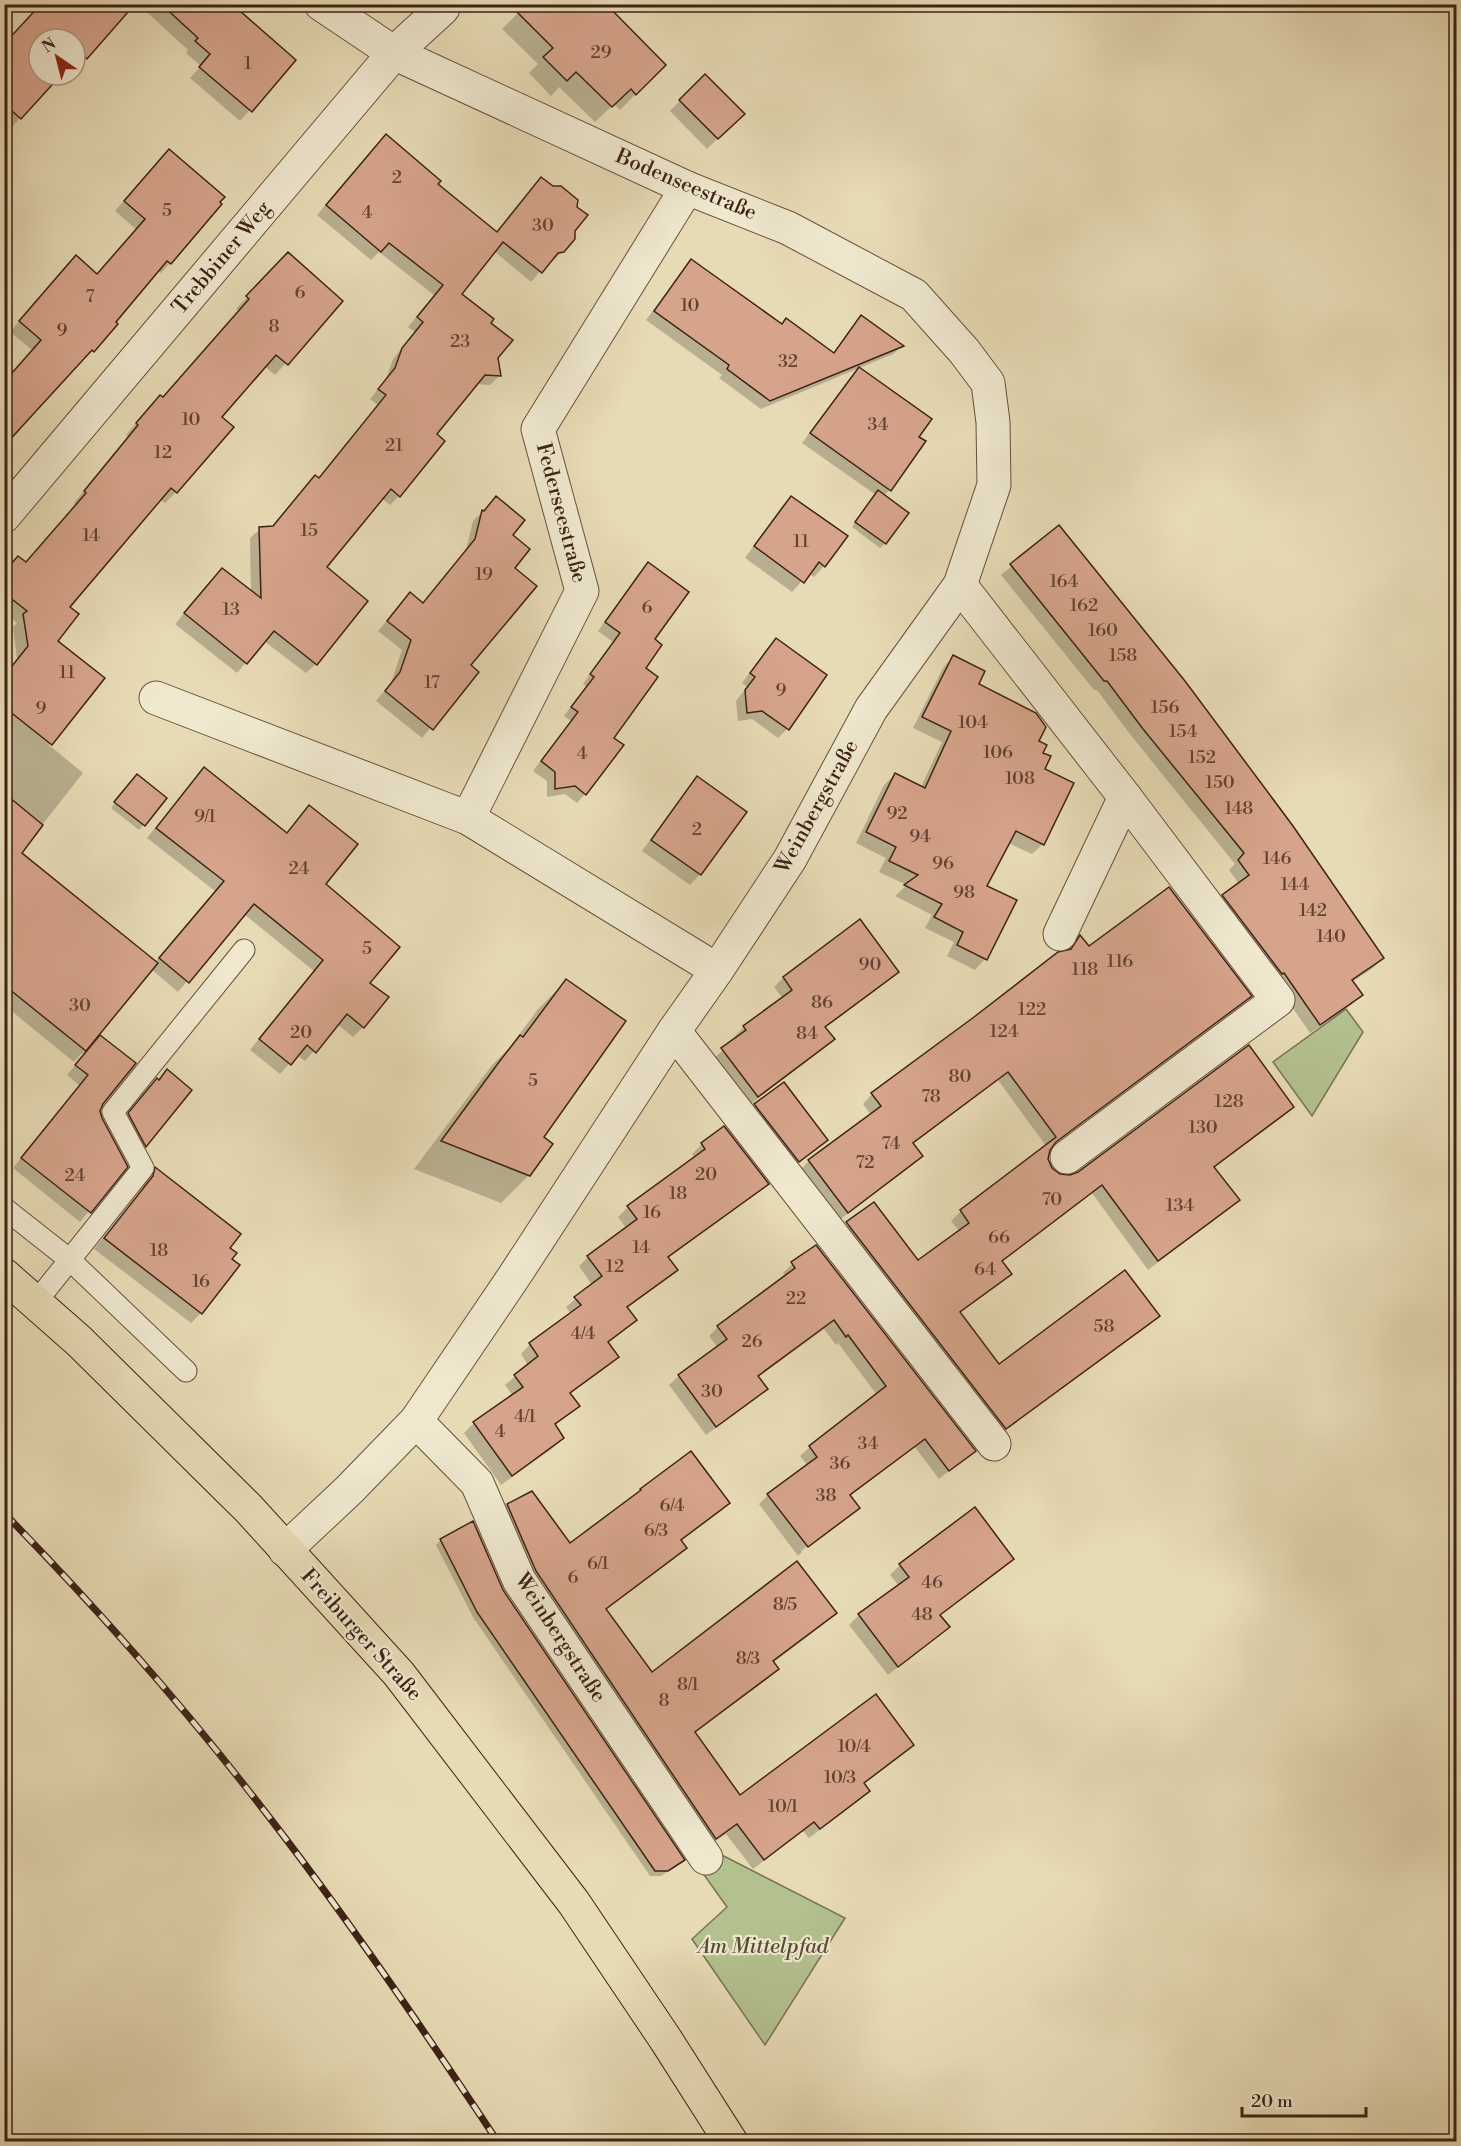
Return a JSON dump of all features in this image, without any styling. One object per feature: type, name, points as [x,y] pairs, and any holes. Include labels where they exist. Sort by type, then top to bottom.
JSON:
[{"type":"main road","name":"Freiburger Straße","points":[[4,1275],[36,1302],[249,1509],[388,1662],[574,1903],[731,2142]]},
{"type":"street","name":"Bodenseestraße","points":[[321,4],[394,53],[687,188],[788,228],[914,295],[964,351],[988,383],[993,422]]},
{"type":"street","name":"Trebbiner Weg","points":[[4,516],[394,53],[443,8],[444,4]]},
{"type":"street","name":"Federseestraße","points":[[468,818],[582,591],[538,429],[687,188]]},
{"type":"street","name":"Weinbergstraße","points":[[285,1550],[349,1490],[416,1421],[790,859],[871,709],[960,585],[994,485],[993,422]]},
{"type":"street","points":[[960,585],[1125,797],[1278,1000],[1067,1157]]},
{"type":"street","points":[[156,698],[468,818],[717,970]]},
{"type":"street","points":[[1060,934],[1125,797]]},
{"type":"street","points":[[674,1031],[994,1444]]},
{"type":"street","name":"Weinbergstraße","points":[[416,1421],[477,1484],[519,1580],[706,1858]]},
{"type":"lane","points":[[36,1302],[143,1168],[112,1112],[244,950]]},
{"type":"lane","points":[[4,1208],[70,1260],[186,1371]]},
{"type":"green space","points":[[1346,1009],[1363,1032],[1312,1116],[1273,1062]]},
{"type":"green space","name":"Am Mittelpfad","points":[[714,1851],[845,1918],[765,2045],[692,1939],[727,1907],[697,1865]]},
{"type":"building","points":[[41,4],[135,4],[87,59],[87,27],[27,27],[27,87],[50,87],[21,119],[4,104],[4,44]]},
{"type":"building","points":[[161,4],[232,4],[296,60],[252,112],[199,67],[210,54],[195,41],[198,38]]},
{"type":"building","points":[[509,4],[606,4],[666,65],[636,95],[631,89],[612,107],[576,72],[567,81],[543,57],[553,48]]},
{"type":"building","points":[[705,74],[745,114],[718,139],[679,100]]},
{"type":"building","points":[[386,134],[441,181],[438,184],[497,232],[541,177],[553,186],[561,186],[578,200],[577,207],[588,215],[575,231],[575,239],[564,252],[558,253],[542,273],[503,242],[462,294],[494,319],[491,323],[513,340],[498,358],[501,376],[485,375],[437,434],[445,441],[400,497],[391,489],[327,567],[368,601],[317,665],[274,631],[247,664],[184,613],[222,568],[261,598],[259,527],[273,526],[315,475],[319,478],[386,395],[378,389],[395,368],[402,348],[423,322],[417,317],[443,285],[389,243],[381,252],[326,205]]},
{"type":"building","points":[[169,149],[225,197],[220,202],[222,204],[171,264],[167,261],[94,352],[92,350],[4,446],[4,382],[41,340],[19,321],[76,255],[97,274],[145,219],[124,201]]},
{"type":"building","points":[[288,252],[343,301],[288,365],[276,355],[222,417],[234,427],[177,493],[171,488],[70,607],[79,614],[58,641],[105,678],[52,745],[4,707],[4,676],[28,646],[23,614],[27,611],[4,593],[4,572],[18,556],[26,562],[86,493],[84,491],[138,425],[136,423],[160,395],[163,397],[249,299],[246,296]]},
{"type":"building","points":[[691,259],[782,324],[786,318],[834,353],[861,315],[904,346],[770,401],[727,369],[729,365],[654,311]]},
{"type":"building","points":[[859,367],[932,419],[919,437],[926,441],[891,491],[810,433]]},
{"type":"building","points":[[878,490],[909,513],[886,544],[855,522]]},
{"type":"building","points":[[496,496],[525,520],[513,535],[530,549],[515,568],[537,586],[471,665],[479,672],[433,730],[385,691],[400,672],[411,640],[387,621],[410,592],[423,603],[475,539],[482,510],[484,511]]},
{"type":"building","points":[[791,496],[848,536],[825,567],[819,562],[804,583],[754,546]]},
{"type":"building","points":[[1059,525],[1185,681],[1293,826],[1384,958],[1352,980],[1363,995],[1320,1025],[1284,973],[1282,974],[1222,895],[1249,875],[1238,860],[1244,853],[1010,564]]},
{"type":"building","points":[[648,562],[689,592],[655,639],[662,645],[646,668],[658,677],[614,738],[624,745],[586,795],[575,786],[555,789],[555,772],[541,761],[578,712],[571,707],[594,677],[590,674],[620,633],[605,622]]},
{"type":"building","points":[[776,638],[827,675],[789,730],[762,711],[747,713],[745,690],[755,677],[750,673]]},
{"type":"building","points":[[953,655],[985,671],[979,684],[1036,713],[1046,727],[1039,741],[1047,745],[1043,753],[1051,756],[1045,769],[1074,783],[1044,845],[1016,831],[987,886],[1017,900],[987,960],[957,945],[963,932],[934,917],[942,904],[904,885],[918,875],[889,861],[896,847],[866,832],[895,773],[925,788],[951,731],[922,717]]},
{"type":"building","points":[[204,767],[287,833],[309,805],[358,844],[326,884],[400,947],[370,983],[389,997],[364,1028],[347,1014],[316,1053],[307,1045],[291,1065],[259,1039],[323,960],[254,904],[189,983],[159,958],[224,881],[156,828]]},
{"type":"building","points":[[137,774],[167,798],[145,826],[114,802]]},
{"type":"building","points":[[697,776],[747,812],[701,875],[651,840]]},
{"type":"building","points":[[4,793],[43,825],[22,853],[158,963],[86,1051],[4,985]]},
{"type":"building","points":[[1169,887],[1252,996],[1056,1142],[1050,1150],[1048,1159],[1052,1168],[1060,1174],[1070,1175],[1078,1172],[1249,1045],[1294,1107],[1214,1167],[1240,1200],[1158,1261],[1102,1185],[1002,1261],[1012,1274],[960,1312],[999,1364],[1125,1270],[1160,1316],[1006,1429],[846,1222],[874,1202],[918,1260],[969,1223],[960,1210],[1056,1137],[1008,1072],[913,1143],[923,1156],[848,1213],[808,1160],[881,1106],[871,1093],[1058,952],[1071,949],[1080,935],[1089,946]]},
{"type":"building","points":[[860,919],[899,972],[825,1027],[835,1039],[758,1097],[721,1048],[746,1030],[743,1026],[792,990],[783,977]]},
{"type":"building","points":[[566,979],[626,1021],[544,1137],[553,1144],[530,1176],[441,1141],[499,1062],[520,1035],[523,1037]]},
{"type":"building","points":[[100,1035],[136,1063],[100,1111],[128,1167],[91,1213],[21,1158],[88,1075],[75,1065]]},
{"type":"building","points":[[167,1069],[192,1090],[146,1147],[128,1113]]},
{"type":"building","points":[[784,1082],[828,1140],[799,1162],[754,1104]]},
{"type":"building","points":[[724,1126],[769,1184],[668,1257],[678,1270],[627,1307],[637,1320],[608,1342],[619,1357],[570,1393],[580,1406],[555,1424],[564,1438],[512,1476],[473,1422],[523,1387],[514,1375],[538,1356],[529,1343],[581,1305],[574,1297],[602,1276],[587,1256],[637,1219],[627,1206],[705,1149],[701,1143]]},
{"type":"building","points":[[155,1167],[241,1234],[230,1248],[237,1253],[232,1259],[240,1265],[202,1314],[104,1238],[153,1176]]},
{"type":"building","points":[[816,1245],[976,1451],[949,1471],[925,1439],[850,1495],[860,1508],[808,1547],[767,1494],[817,1457],[809,1446],[886,1386],[848,1335],[846,1337],[834,1320],[758,1376],[768,1389],[716,1427],[678,1375],[727,1339],[717,1326],[795,1268],[791,1262]]},
{"type":"building","points":[[691,1451],[730,1503],[681,1540],[687,1548],[606,1609],[652,1672],[797,1561],[837,1613],[773,1661],[779,1669],[695,1732],[740,1795],[876,1694],[914,1745],[864,1783],[870,1791],[820,1829],[814,1822],[764,1860],[737,1824],[716,1839],[536,1571],[507,1504],[532,1491],[570,1543]]},
{"type":"building","points":[[975,1507],[1014,1559],[940,1615],[950,1627],[898,1667],[858,1614],[909,1577],[899,1564]]},
{"type":"building","points":[[473,1521],[503,1590],[685,1860],[668,1871],[655,1871],[477,1612],[440,1539]]},
{"type":"railway","points":[[4,1513],[136,1655],[259,1804],[382,1970],[498,2142]]}]
